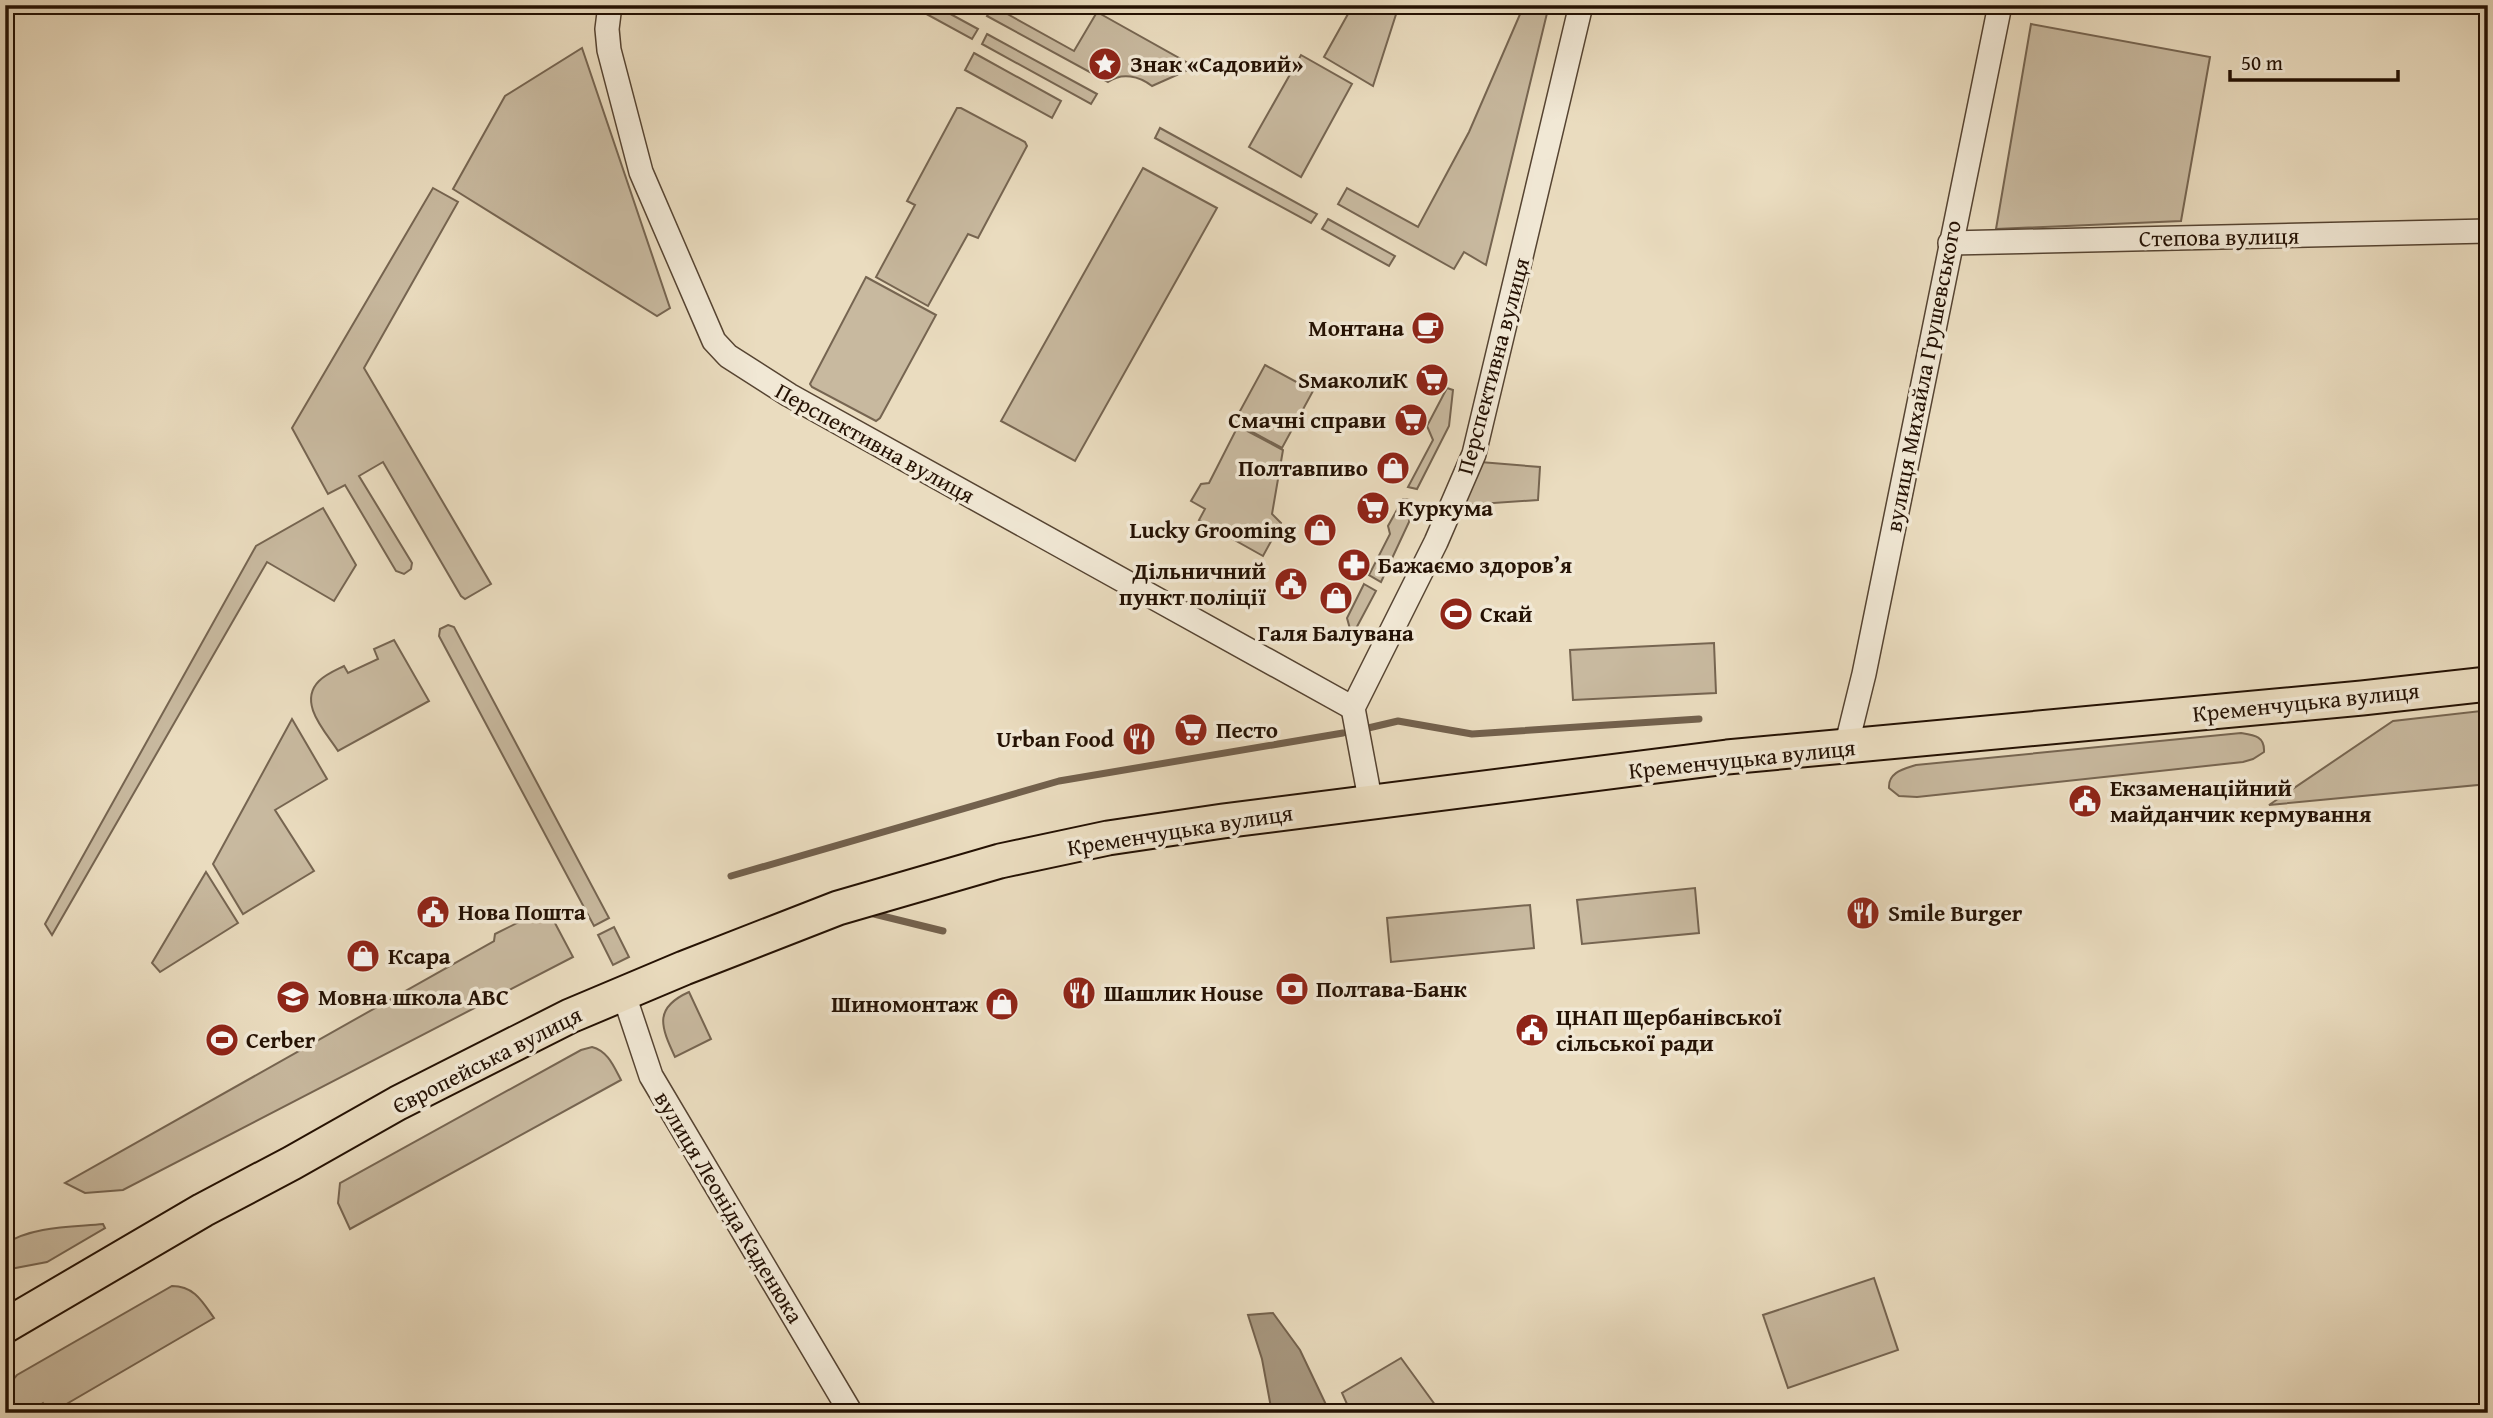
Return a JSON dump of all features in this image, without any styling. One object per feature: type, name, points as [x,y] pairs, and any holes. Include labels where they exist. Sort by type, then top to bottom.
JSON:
[{"type":"highway","name":"Кременчуцька вулиця","points":[[1000,861],[1108,838],[1223,821],[1727,757],[2488,684]]},
{"type":"highway","name":"Європейська вулиця","points":[[5,1326],[203,1210],[398,1103],[570,1016],[838,908],[1000,861]]},
{"type":"street","name":"Перспективна вулиця","points":[[610,5],[607,29],[610,50],[641,172],[718,348],[800,401],[1353,708],[1436,542],[1474,454],[1581,5]]},
{"type":"street","name":"вулиця Михайла Грушевського","points":[[1846,747],[1864,674],[2000,5]]},
{"type":"street","name":"Степова вулиця","points":[[1950,243],[2488,231]]},
{"type":"street","points":[[1353,708],[1371,804]]},
{"type":"street","name":"вулиця Леоніда Каденюка","points":[[624,995],[651,1076],[851,1413]]},
{"type":"shaded area","points":[[910,5],[934,5],[978,29],[972,39]]},
{"type":"shaded area","points":[[1353,5],[1399,5],[1373,86],[1324,57]]},
{"type":"shaded area","points":[[1524,5],[1549,5],[1486,265],[1464,252],[1454,269],[1338,204],[1347,188],[1418,227],[1469,132]]},
{"type":"shaded area","points":[[993,6],[1074,51],[1097,12],[1195,67],[1152,86],[1130,76],[1108,82],[987,16]]},
{"type":"shaded area","points":[[2031,24],[2210,57],[2181,221],[1996,229]]},
{"type":"shaded area","points":[[987,34],[1097,94],[1091,104],[982,44]]},
{"type":"shaded area","points":[[582,48],[670,308],[657,316],[453,189],[505,96]]},
{"type":"shaded area","points":[[974,53],[1061,101],[1052,118],[965,70]]},
{"type":"shaded area","points":[[1301,55],[1352,84],[1301,177],[1249,147]]},
{"type":"shaded area","points":[[957,108],[1025,142],[1027,146],[978,238],[968,234],[928,306],[876,277],[915,205],[907,201]]},
{"type":"shaded area","points":[[1160,128],[1317,214],[1311,223],[1155,138]]},
{"type":"shaded area","points":[[1143,168],[1217,208],[1075,461],[1001,421]]},
{"type":"shaded area","points":[[433,188],[458,202],[364,368],[491,584],[465,599],[383,462],[359,476],[412,563],[411,569],[404,574],[396,571],[345,485],[328,494],[292,428]]},
{"type":"shaded area","points":[[1328,219],[1395,256],[1389,266],[1322,229]]},
{"type":"shaded area","points":[[866,277],[936,315],[876,421],[810,384]]},
{"type":"shaded area","points":[[1265,365],[1313,391],[1282,448],[1234,422]]},
{"type":"shaded area","points":[[1447,388],[1453,390],[1449,426],[1417,489],[1408,487],[1433,440],[1427,426]]},
{"type":"shaded area","points":[[1238,426],[1283,450],[1272,514],[1281,523],[1263,556],[1199,520],[1205,509],[1191,501],[1201,484],[1209,483]]},
{"type":"shaded area","points":[[1480,462],[1540,467],[1538,500],[1465,505]]},
{"type":"shaded area","points":[[1403,499],[1411,500],[1409,522],[1381,582],[1369,575],[1390,534],[1388,526]]},
{"type":"shaded area","points":[[323,508],[356,565],[334,601],[267,562],[52,935],[45,924],[256,546]]},
{"type":"shaded area","points":[[1364,584],[1376,591],[1352,636],[1347,618]]},
{"type":"shaded area","points":[[448,625],[454,627],[609,918],[594,926],[439,636],[440,629]]},
{"type":"shaded area","points":[[394,640],[429,701],[338,751],[312,708],[313,690],[319,681],[331,672],[344,666],[348,673],[378,659],[374,649]]},
{"type":"shaded area","points":[[1714,643],[1716,693],[1573,700],[1570,650]]},
{"type":"shaded area","points":[[2481,711],[2488,722],[2488,784],[2269,805],[2393,721]]},
{"type":"shaded area","points":[[292,719],[327,779],[275,810],[314,871],[243,914],[213,864]]},
{"type":"shaded area","points":[[2241,733],[2261,739],[2264,752],[2243,762],[1917,797],[1899,796],[1889,788],[1894,775],[1916,765]]},
{"type":"shaded area","points":[[206,872],[238,923],[160,972],[152,963]]},
{"type":"shaded area","points":[[1695,888],[1699,933],[1582,944],[1577,900]]},
{"type":"shaded area","points":[[1530,905],[1534,948],[1391,962],[1387,918]]},
{"type":"shaded area","points":[[547,908],[573,957],[123,1190],[85,1193],[65,1183],[494,941],[495,934]]},
{"type":"shaded area","points":[[614,927],[629,957],[613,965],[598,935]]},
{"type":"shaded area","points":[[689,992],[711,1039],[675,1057],[666,1036],[663,1019],[670,1005]]},
{"type":"shaded area","points":[[592,1047],[606,1056],[621,1080],[350,1229],[338,1203],[340,1183],[581,1050]]},
{"type":"shaded area","points":[[103,1224],[105,1228],[47,1262],[5,1270],[5,1244],[16,1238],[53,1228]]},
{"type":"shaded area","points":[[1874,1278],[1898,1350],[1788,1388],[1763,1315]]},
{"type":"shaded area","points":[[172,1286],[192,1292],[214,1318],[51,1413],[43,1403],[28,1413],[14,1413],[6,1395],[9,1385],[17,1375]]},
{"type":"shaded area","points":[[1273,1313],[1300,1350],[1330,1413],[1272,1413],[1262,1359],[1248,1315]]},
{"type":"shaded area","points":[[1401,1358],[1441,1413],[1351,1413],[1342,1393]]},
{"type":"waterway","points":[[1364,729],[1398,721],[1472,734],[1699,719]]},
{"type":"waterway","points":[[731,876],[1059,781],[1343,733]]},
{"type":"waterway","points":[[874,914],[943,931]]},
{"type":"place","name":"Знак «Садовий»","points":[[1105,64]]},
{"type":"place","name":"Монтана","points":[[1428,328]]},
{"type":"place","name":"SмаколиК","points":[[1432,380]]},
{"type":"place","name":"Смачні справи","points":[[1411,420]]},
{"type":"place","name":"Полтавпиво","points":[[1393,468]]},
{"type":"place","name":"Куркума","points":[[1373,508]]},
{"type":"place","name":"Lucky Grooming","points":[[1320,530]]},
{"type":"place","name":"Бажаємо здоровʼя","points":[[1354,565]]},
{"type":"place","name":"Дільничний пункт поліції","points":[[1291,584]]},
{"type":"place","name":"Галя Балувана","points":[[1336,598]]},
{"type":"place","name":"Скай","points":[[1456,614]]},
{"type":"place","name":"Песто","points":[[1191,730]]},
{"type":"place","name":"Urban Food","points":[[1139,739]]},
{"type":"place","name":"Екзаменаційний майданчик кермування","points":[[2085,801]]},
{"type":"place","name":"Нова Пошта","points":[[433,912]]},
{"type":"place","name":"Smile Burger","points":[[1863,913]]},
{"type":"place","name":"Ксара","points":[[363,956]]},
{"type":"place","name":"Полтава-Банк","points":[[1292,989]]},
{"type":"place","name":"Шашлик House","points":[[1079,993]]},
{"type":"place","name":"Мовна школа ABC","points":[[293,997]]},
{"type":"place","name":"Шиномонтаж","points":[[1002,1004]]},
{"type":"place","name":"ЦНАП Щербанівської сільської ради","points":[[1532,1030]]},
{"type":"place","name":"Cerber","points":[[222,1040]]}]
